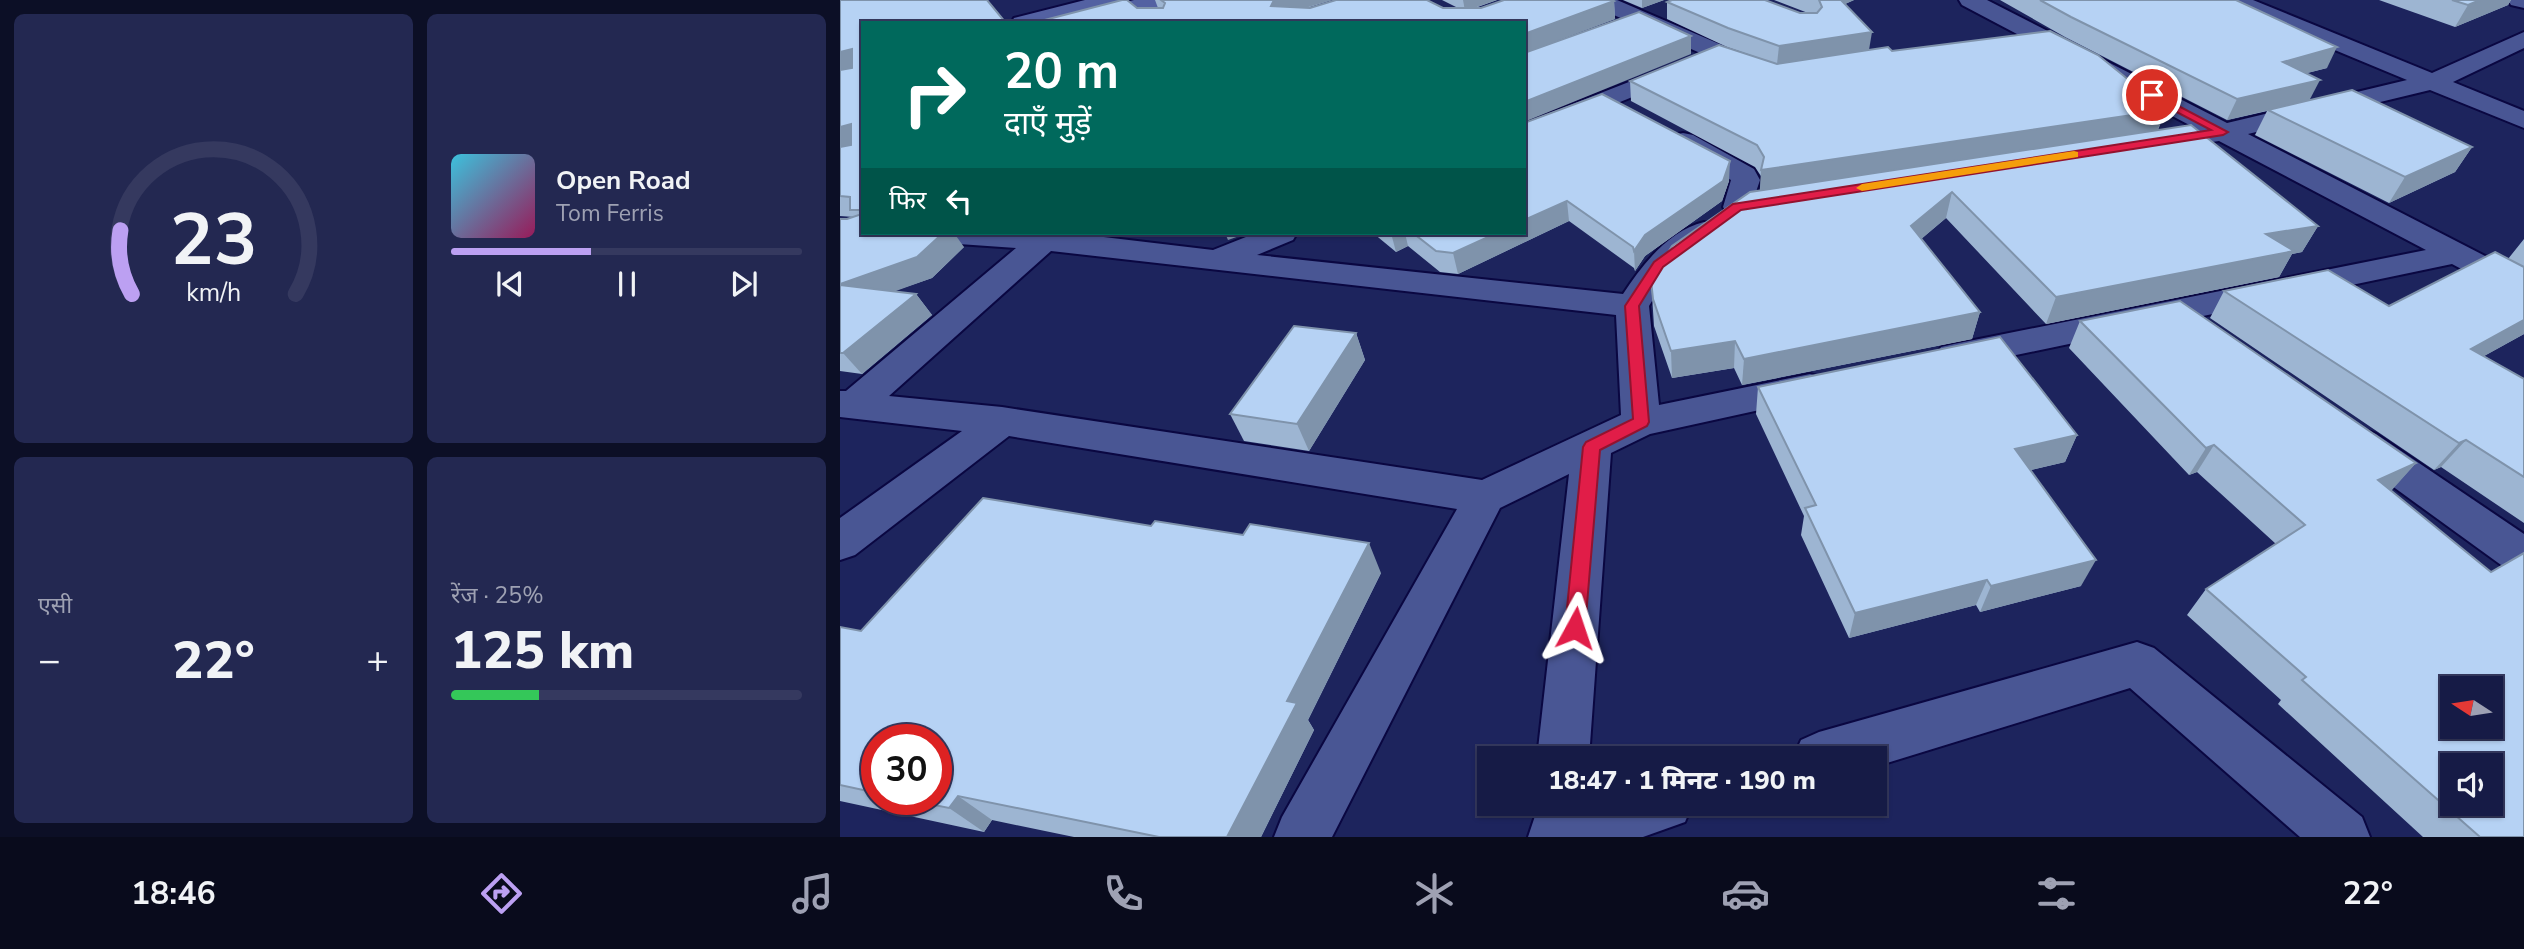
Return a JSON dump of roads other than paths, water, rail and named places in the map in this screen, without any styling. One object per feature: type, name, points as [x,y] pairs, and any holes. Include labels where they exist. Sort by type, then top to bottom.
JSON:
[{"type":"main road","points":[[1031,21],[1111,0]]},
{"type":"main road","points":[[1080,21],[1159,0]]},
{"type":"street","points":[[1598,0],[1718,54],[1775,75]]},
{"type":"street","points":[[1970,0],[2524,289]]},
{"type":"street","points":[[2234,0],[2524,120]]},
{"type":"street","points":[[1136,6],[1156,21]]},
{"type":"street","points":[[1614,29],[1666,10]]},
{"type":"street","points":[[1994,40],[2035,34]]},
{"type":"street","points":[[2128,146],[2223,132],[2432,82],[2524,39]]},
{"type":"street","points":[[1526,132],[1718,54]]},
{"type":"street","points":[[1604,100],[1629,113]]},
{"type":"street","points":[[1641,422],[1632,306],[1658,265],[1751,205],[1744,175],[1666,132]]},
{"type":"street","points":[[992,235],[1055,237],[1217,260],[1632,306]]},
{"type":"street","points":[[1217,260],[1277,235]]},
{"type":"street","points":[[847,404],[1055,237]]},
{"type":"street","points":[[1913,365],[2456,254]]},
{"type":"street","points":[[2171,311],[2216,342]]},
{"type":"street","points":[[847,404],[1002,421],[1485,498],[1641,422],[1845,379]]},
{"type":"street","points":[[840,542],[1002,421]]},
{"type":"street","points":[[2330,422],[2524,557]]},
{"type":"street","points":[[1564,746],[1592,447]]},
{"type":"street","points":[[1302,837],[1485,498]]},
{"type":"street","points":[[1860,746],[2137,664],[2342,837]]},
{"type":"street","points":[[1557,825],[1602,816]]}]
